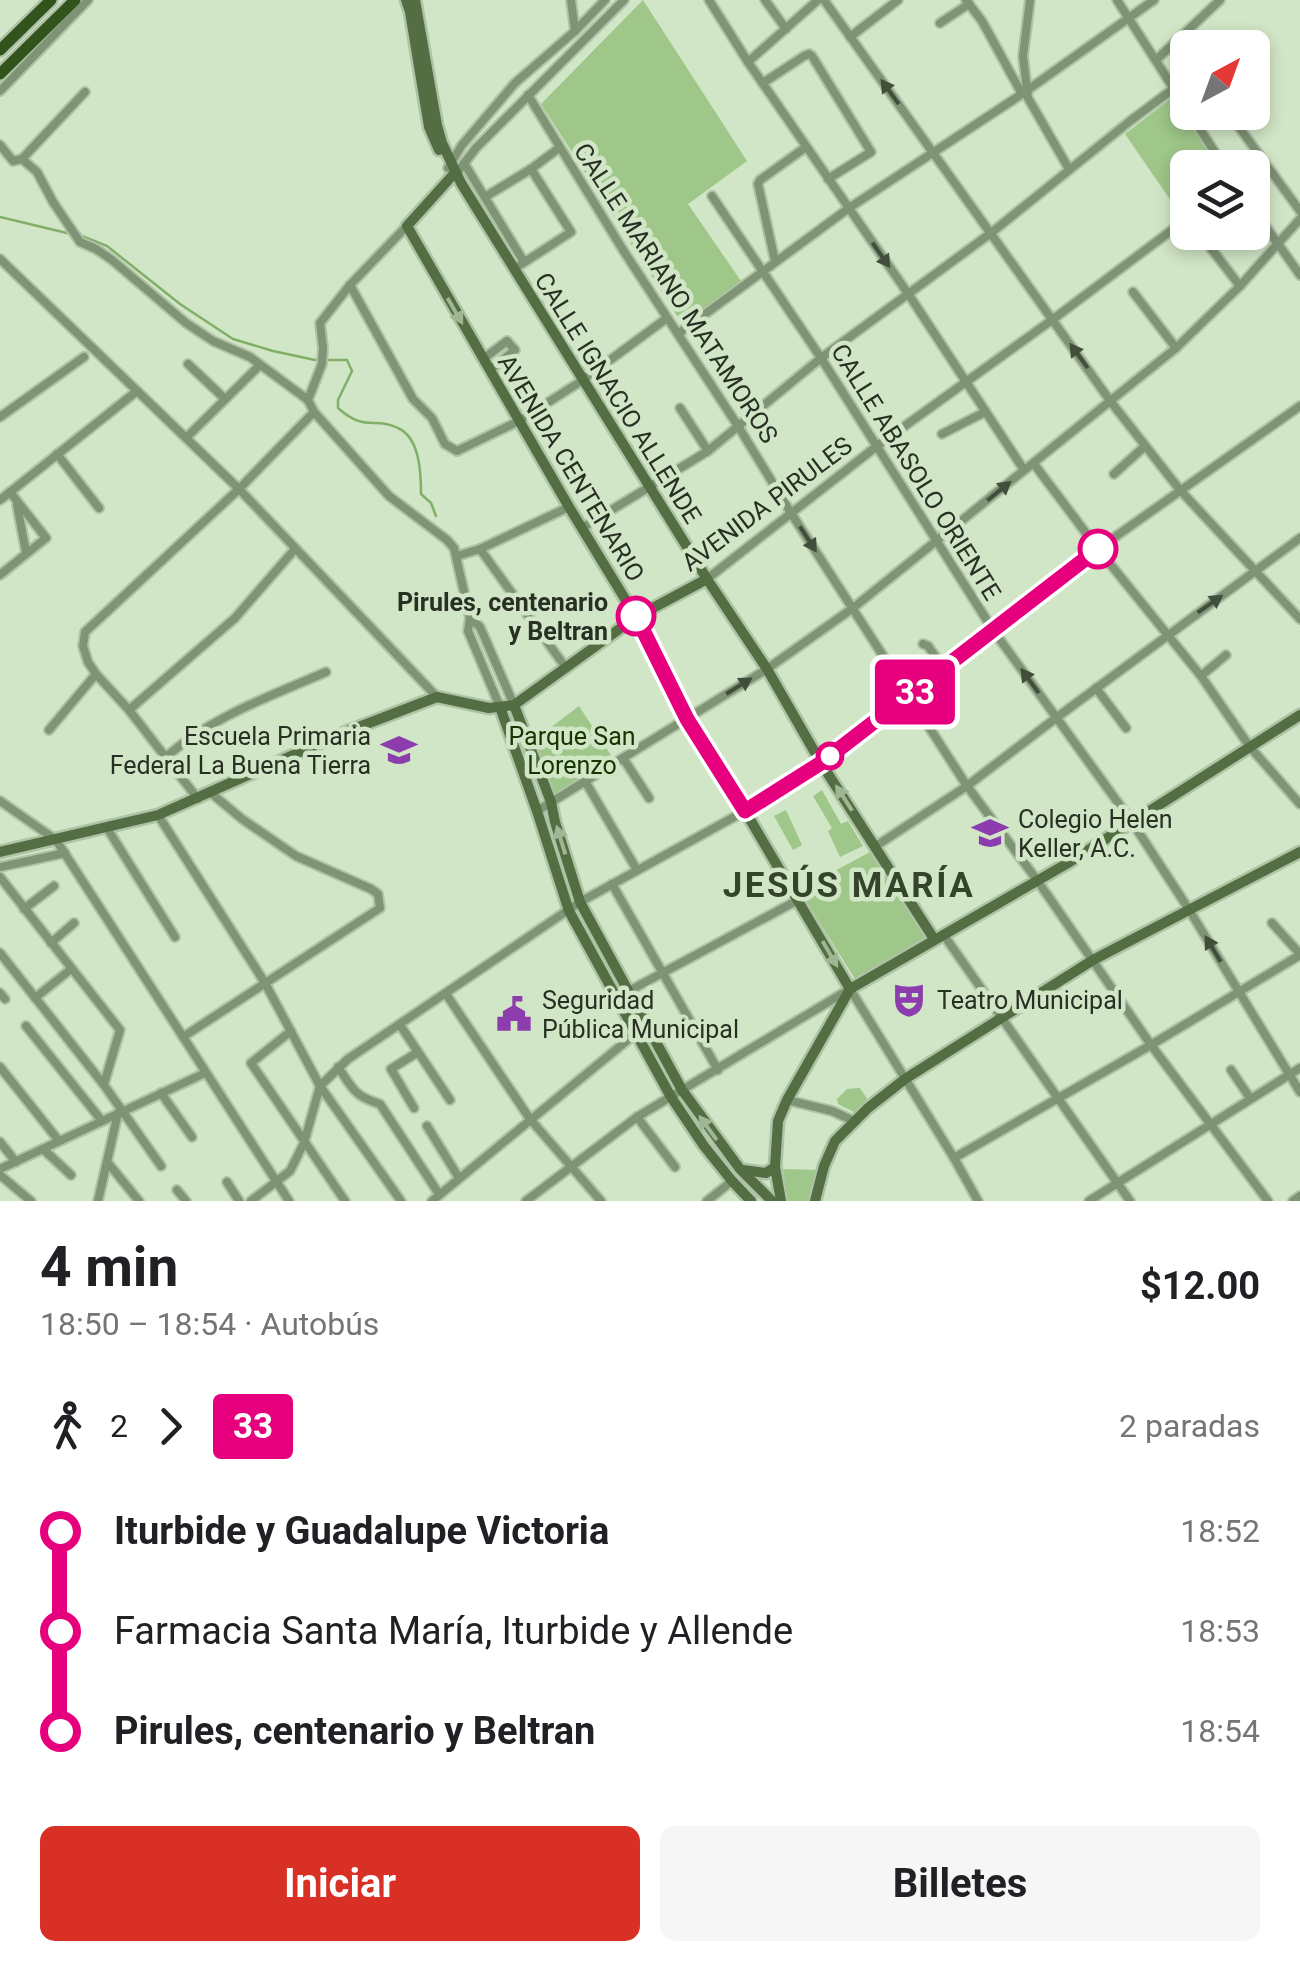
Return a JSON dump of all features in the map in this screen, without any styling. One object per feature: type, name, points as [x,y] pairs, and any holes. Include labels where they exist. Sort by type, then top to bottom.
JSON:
[{"type":"main road","points":[[0,50],[51,0]]},
{"type":"main road","points":[[0,74],[65,16],[75,0]]},
{"type":"street","points":[[0,91],[44,46],[65,16],[88,0]]},
{"type":"street","points":[[406,0],[429,127],[455,171],[484,197],[518,266],[570,232],[530,169]]},
{"type":"street","points":[[415,0],[437,125],[455,171]]},
{"type":"street","points":[[570,0],[575,31]]},
{"type":"street","points":[[455,171],[515,83],[605,0]]},
{"type":"street","points":[[308,400],[322,364],[320,322],[455,171],[624,0]]},
{"type":"street","points":[[709,0],[1024,470]]},
{"type":"street","points":[[765,0],[786,29]]},
{"type":"street","points":[[748,62],[821,0],[1111,402],[1180,490],[1300,619]]},
{"type":"street","points":[[850,37],[898,0]]},
{"type":"street","points":[[1025,92],[1022,56],[1030,0]]},
{"type":"street","points":[[1117,0],[1170,84]]},
{"type":"street","points":[[678,334],[849,208],[1025,92],[1154,0]]},
{"type":"street","points":[[1189,30],[1220,0]]},
{"type":"street","points":[[940,23],[967,2],[1069,169]]},
{"type":"street","points":[[1156,60],[1170,48]]},
{"type":"street","points":[[763,83],[804,56],[812,56],[872,152],[828,179]]},
{"type":"street","points":[[582,528],[708,451],[820,358],[990,234],[1170,91]]},
{"type":"street","points":[[0,145],[14,160],[22,158],[85,92]]},
{"type":"street","name":"CALLE MARIANO MATAMOROS","points":[[528,95],[968,786],[1151,1046],[1268,1201]]},
{"type":"street","points":[[1241,130],[1300,211]]},
{"type":"street","points":[[775,261],[758,184],[806,147]]},
{"type":"street","points":[[484,197],[560,148]]},
{"type":"street","points":[[22,158],[37,172],[80,242],[96,248],[200,332],[260,364],[308,400],[314,412],[389,496],[447,540],[458,556],[470,618],[468,631],[538,811],[569,910],[671,1097],[704,1146],[751,1201]]},
{"type":"street","name":"CALLE IGNACIO ALLENDE","points":[[455,171],[518,266],[583,380],[821,763],[939,937]]},
{"type":"street","name":"CALLE ABASOLO ORIENTE","points":[[712,196],[993,630],[1132,822],[1300,1092]]},
{"type":"street","points":[[538,811],[766,669],[853,608],[1176,348],[1240,286],[1300,218]]},
{"type":"street","name":"AVENIDA CENTENARIO","points":[[407,226],[518,421],[636,616],[687,719],[850,989]]},
{"type":"street","name":"AVENIDA PIRULES","points":[[0,852],[158,815],[343,732],[437,698],[474,706],[514,705],[636,616],[708,579],[877,446],[1170,232]]},
{"type":"street","points":[[1270,233],[1300,275]]},
{"type":"street","points":[[1212,250],[1240,286]]},
{"type":"street","points":[[0,259],[239,488],[437,698]]},
{"type":"street","points":[[350,285],[413,399],[432,418],[445,444],[457,452],[518,421],[583,380],[667,318]]},
{"type":"street","points":[[1134,292],[1176,348]]},
{"type":"street","points":[[483,359],[507,341],[515,350],[490,370]]},
{"type":"street","points":[[0,404],[3,415],[84,356]]},
{"type":"street","points":[[188,364],[225,400]]},
{"type":"street","points":[[186,438],[260,364]]},
{"type":"street","points":[[0,500],[137,391]]},
{"type":"street","points":[[251,1201],[290,1170],[304,1142],[320,1086],[338,1066],[580,902],[745,811],[821,763],[1098,549],[1300,406]]},
{"type":"street","points":[[680,408],[708,451]]},
{"type":"street","points":[[198,798],[96,674],[83,646],[84,632],[239,488],[314,412]]},
{"type":"street","points":[[942,434],[985,412]]},
{"type":"street","points":[[1114,474],[1146,446]]},
{"type":"street","points":[[57,454],[99,508]]},
{"type":"street","points":[[1034,464],[1201,676],[1250,746],[1300,804]]},
{"type":"street","points":[[0,575],[46,538],[10,492]]},
{"type":"street","points":[[16,501],[26,552]]},
{"type":"street","points":[[458,556],[569,506]]},
{"type":"street","points":[[876,846],[968,786],[1300,538]]},
{"type":"street","points":[[129,710],[234,618],[295,548]]},
{"type":"street","points":[[480,549],[566,668]]},
{"type":"street","points":[[470,618],[480,627],[514,705],[551,802],[580,902],[682,1090],[740,1170],[772,1201]]},
{"type":"street","points":[[923,644],[944,669]]},
{"type":"street","points":[[1201,676],[1226,656]]},
{"type":"street","points":[[166,756],[206,727],[240,709],[326,672]]},
{"type":"street","points":[[48,730],[96,674]]},
{"type":"street","points":[[1096,688],[1126,728]]},
{"type":"street","points":[[526,1201],[637,1117],[1068,863],[1300,715]]},
{"type":"street","points":[[623,758],[649,798]]},
{"type":"street","points":[[585,781],[638,870]]},
{"type":"street","points":[[183,1037],[380,908],[378,894],[365,885],[296,856],[212,793]]},
{"type":"street","points":[[0,801],[56,840],[289,1201]]},
{"type":"street","points":[[158,815],[264,984],[320,1086],[401,1201]]},
{"type":"street","points":[[107,828],[176,937]]},
{"type":"street","points":[[815,1201],[834,1141],[905,1079],[1092,960],[1300,852]]},
{"type":"street","points":[[0,867],[65,853]]},
{"type":"street","points":[[0,877],[120,1030],[104,1085]]},
{"type":"street","points":[[612,884],[718,1070]]},
{"type":"street","points":[[24,908],[54,886]]},
{"type":"street","points":[[627,992],[798,900]]},
{"type":"street","points":[[51,943],[74,923]]},
{"type":"street","points":[[954,1158],[1151,1046],[1300,954],[1272,923]]},
{"type":"street","points":[[939,937],[1003,1018],[1130,1201]]},
{"type":"street","points":[[0,954],[104,1085],[161,1166]]},
{"type":"street","points":[[35,998],[71,968]]},
{"type":"street","points":[[850,989],[978,1201]]},
{"type":"street","points":[[780,1201],[775,1168],[776,1132],[787,1100],[850,989]]},
{"type":"street","points":[[446,994],[530,1120],[601,1201]]},
{"type":"street","points":[[400,1025],[450,1100]]},
{"type":"street","points":[[26,1026],[102,1121]]},
{"type":"street","points":[[291,1031],[251,1062],[346,1201]]},
{"type":"street","points":[[338,1066],[358,1095],[380,1104],[436,1198],[635,1034]]},
{"type":"street","points":[[414,1108],[390,1070],[418,1052]]},
{"type":"street","points":[[0,1067],[59,1141]]},
{"type":"street","points":[[1089,1201],[1300,1068]]},
{"type":"street","points":[[1231,1070],[1250,1098]]},
{"type":"street","points":[[31,1201],[0,1172],[204,1073]]},
{"type":"street","points":[[161,1093],[192,1138]]},
{"type":"street","points":[[787,1100],[854,1120]]},
{"type":"street","points":[[98,1201],[121,1112]]},
{"type":"street","points":[[637,1117],[674,1167]]},
{"type":"street","points":[[427,1126],[459,1178]]},
{"type":"street","points":[[0,1142],[16,1162]]},
{"type":"street","points":[[43,1148],[71,1175]]},
{"type":"street","points":[[108,1163],[139,1201]]},
{"type":"street","points":[[740,1170],[766,1173],[775,1168]]},
{"type":"street","points":[[227,1182],[239,1201]]},
{"type":"street","points":[[707,1201],[732,1182]]},
{"type":"street","points":[[177,1190],[186,1201]]},
{"type":"street","points":[[1293,1201],[1300,1196]]},
{"type":"green space","points":[[643,0],[747,161],[688,204],[743,284],[683,325],[541,104]]},
{"type":"green space","points":[[1170,99],[1170,130],[1197,130],[1211,150],[1170,150],[1170,199],[1125,134]]},
{"type":"green space","name":"Parque San Lorenzo","points":[[579,706],[614,760],[553,797],[533,741]]},
{"type":"green space","points":[[822,790],[841,824],[848,821],[863,846],[840,857],[828,831],[832,828],[813,796]]},
{"type":"green space","points":[[786,810],[802,845],[793,850],[774,816]]},
{"type":"green space","points":[[872,851],[931,940],[857,982],[799,890]]},
{"type":"green space","points":[[860,1088],[870,1103],[856,1113],[838,1104],[837,1099],[847,1089]]},
{"type":"green space","points":[[783,1169],[820,1170],[812,1201],[786,1201]]},
{"type":"waterway","points":[[0,217],[71,234]]},
{"type":"waterway","points":[[79,235],[107,246],[180,304],[233,339],[315,360],[347,360],[352,371],[338,408],[356,420],[390,425],[405,433],[418,457],[421,494],[431,503],[436,516]]},
{"type":"bus line","name":"33","points":[[636,616],[687,719],[745,811],[821,763],[1098,549]]},
{"type":"place","name":"Pirules, centenario y Beltran","points":[[636,616]]},
{"type":"place","name":"Escuela Primaria Federal La Buena Tierra","points":[[399,750]]},
{"type":"place","name":"Colegio Helen Keller, A.C.","points":[[990,833]]},
{"type":"place","name":"Teatro Municipal","points":[[909,1000]]},
{"type":"place","name":"Seguridad Pública Municipal","points":[[514,1014]]},
{"type":"district","name":"JESÚS MARÍA","points":[[849,885]]}]
